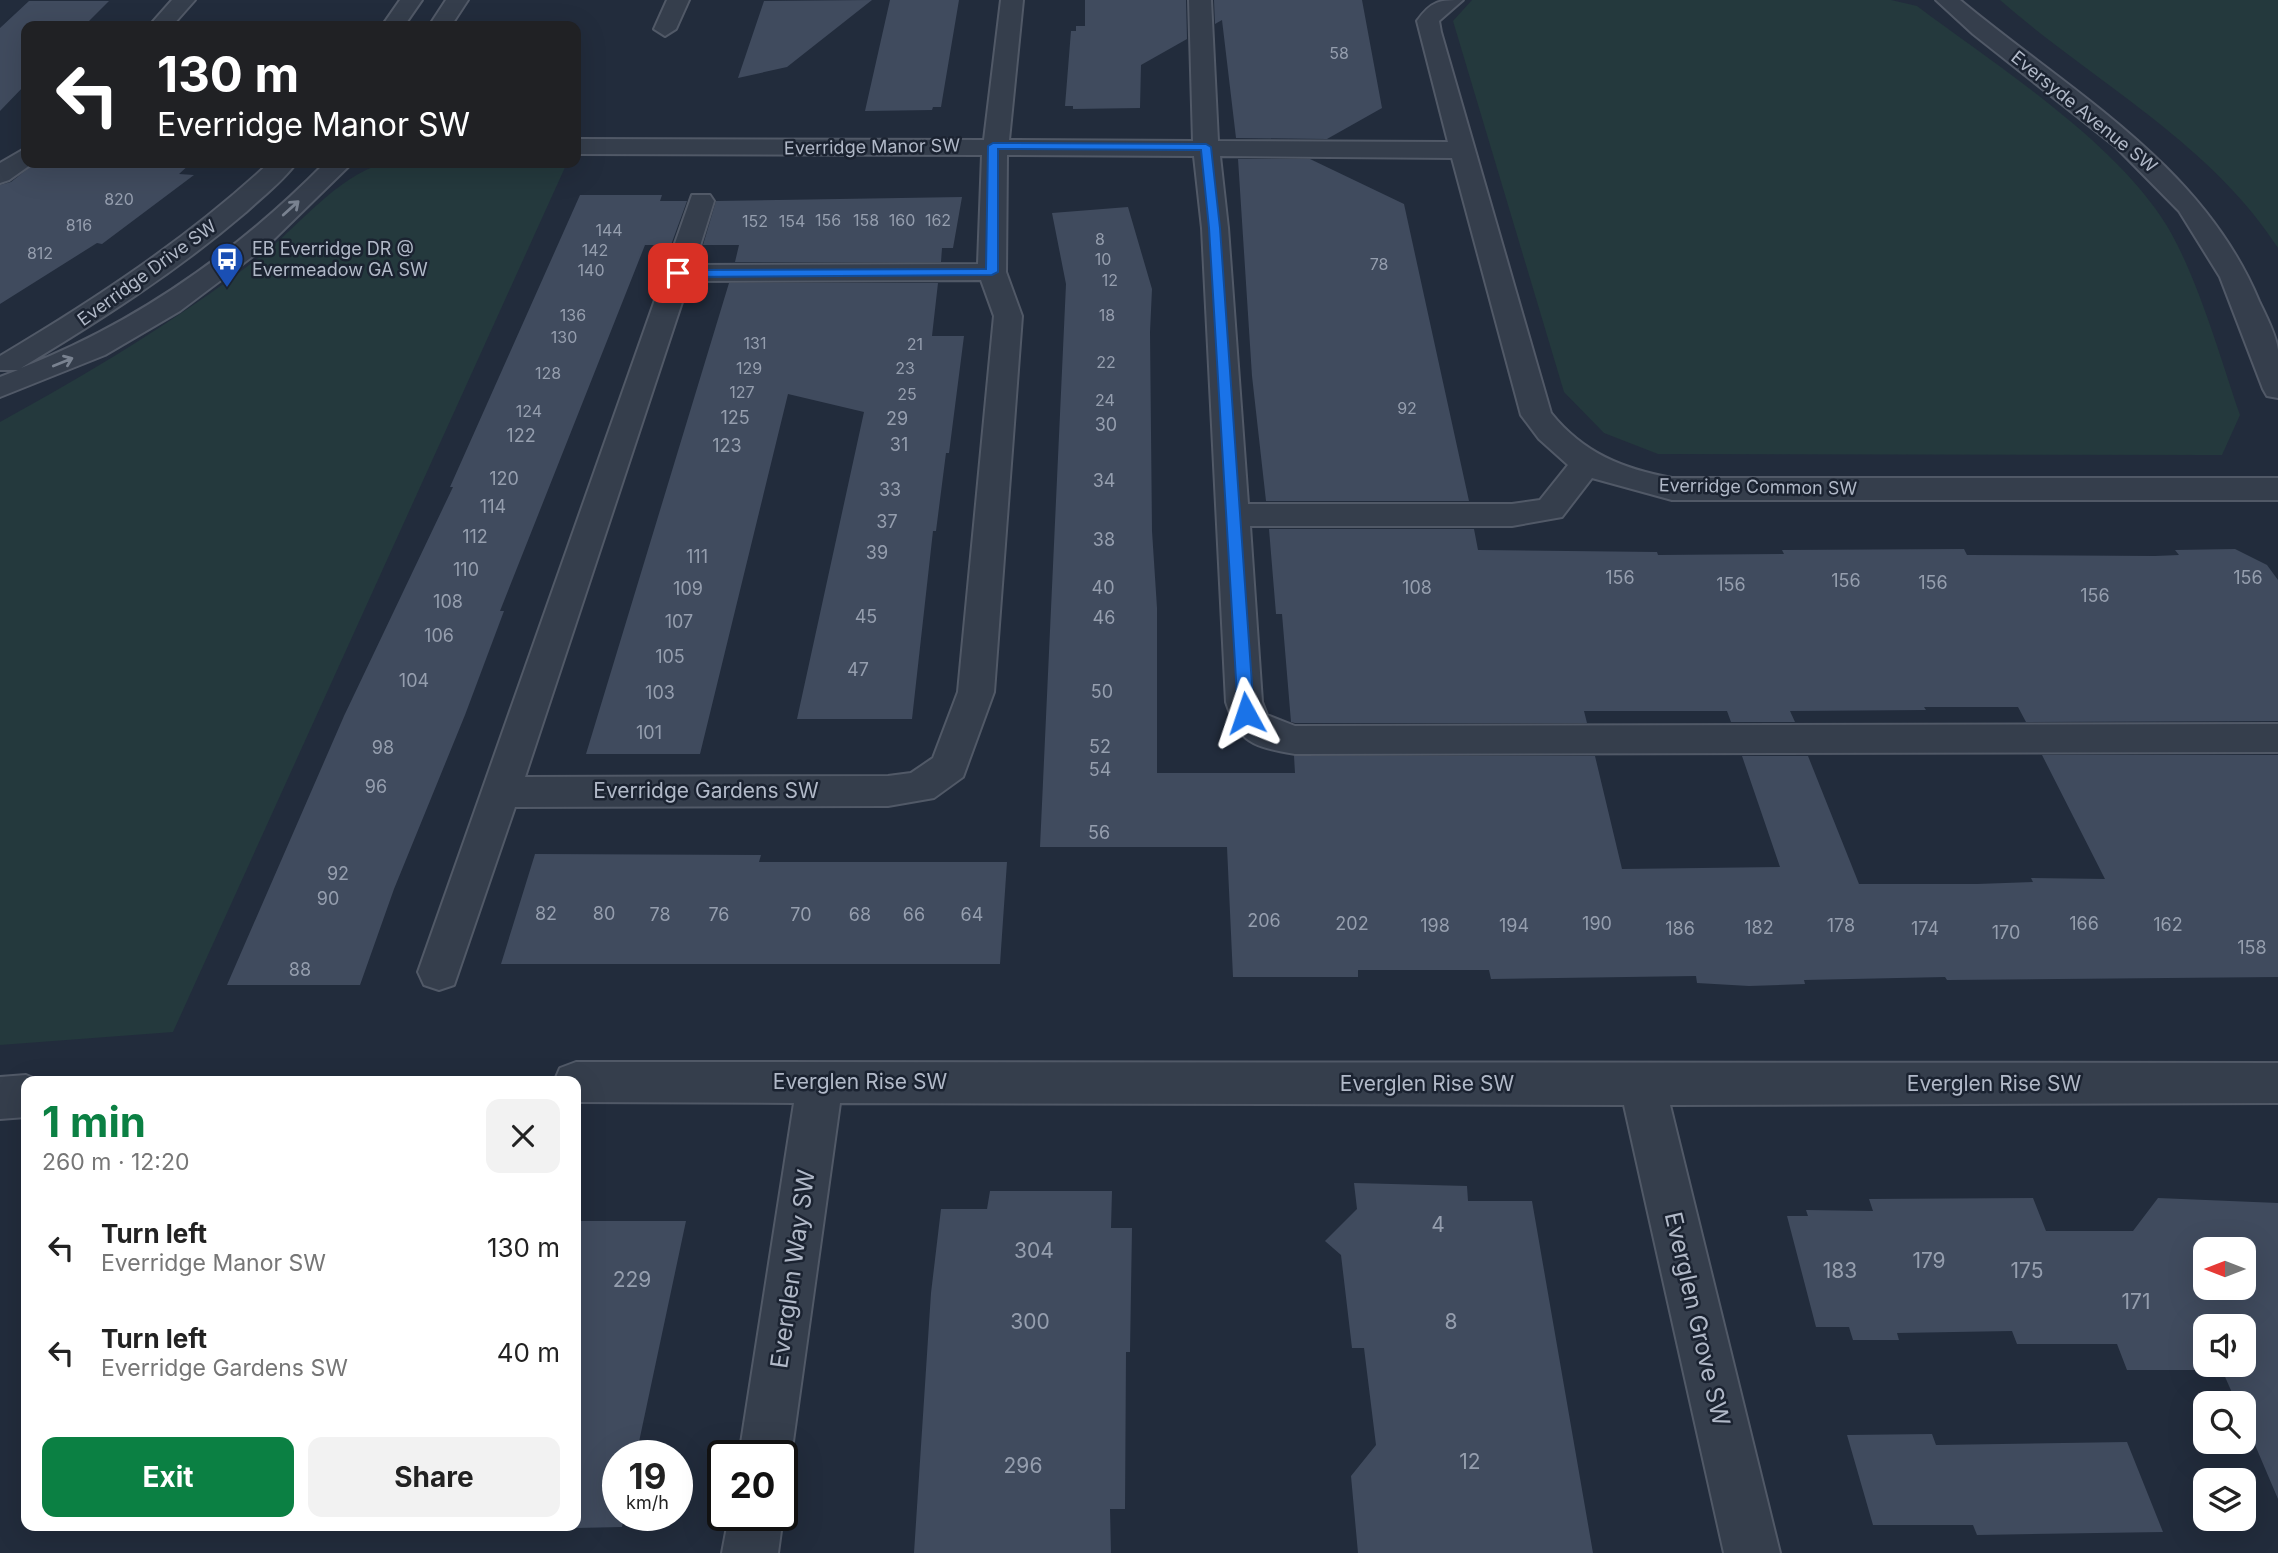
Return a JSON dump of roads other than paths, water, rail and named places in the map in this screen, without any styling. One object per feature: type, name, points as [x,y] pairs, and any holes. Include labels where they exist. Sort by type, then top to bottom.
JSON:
[{"type":"street","points":[[165,21],[184,0]]},
{"type":"street","points":[[396,21],[411,0]]},
{"type":"street","points":[[443,21],[457,0]]},
{"type":"street","points":[[665,29],[678,0]]},
{"type":"street","name":"Everridge Gardens SW","points":[[501,792],[888,791],[919,787],[949,767],[976,692],[1009,316],[992,272],[993,146],[1012,0]]},
{"type":"street","points":[[1200,0],[1206,147],[1215,228],[1246,713],[1252,724],[1275,736],[1295,740],[2278,738]]},
{"type":"street","name":"Everridge Common SW","points":[[1452,0],[1436,10],[1428,21],[1461,150],[1536,415],[1554,440],[1587,463],[1607,474],[1672,489],[2278,489]]},
{"type":"street","name":"Eversyde Avenue SW","points":[[1947,0],[2111,130],[2170,184],[2216,242],[2231,270],[2278,389]]},
{"type":"street","name":"Everridge Manor SW","points":[[581,146],[1461,150]]},
{"type":"street","points":[[0,175],[21,160]]},
{"type":"street","name":"Everridge Drive SW","points":[[2,380],[180,251],[277,168]]},
{"type":"street","name":"Everridge Drive SW","points":[[2,380],[110,341],[189,290],[270,227],[334,168]]},
{"type":"street","points":[[439,972],[701,201]]},
{"type":"street","points":[[678,273],[992,272]]},
{"type":"street","points":[[1232,515],[1512,515],[1550,509],[1587,463]]},
{"type":"street","name":"Everglen Rise SW","points":[[581,1082],[1642,1085],[2278,1083]]},
{"type":"street","name":"Everglen Way SW","points":[[767,1440],[820,1082]]},
{"type":"street","name":"Everglen Grove SW","points":[[1642,1085],[1752,1553]]},
{"type":"street","points":[[0,1098],[21,1096]]},
{"type":"street","points":[[750,1553],[754,1531]]},
{"type":"place","name":"EB Everridge DR @ Evermeadow GA SW","points":[[227,289]]}]
